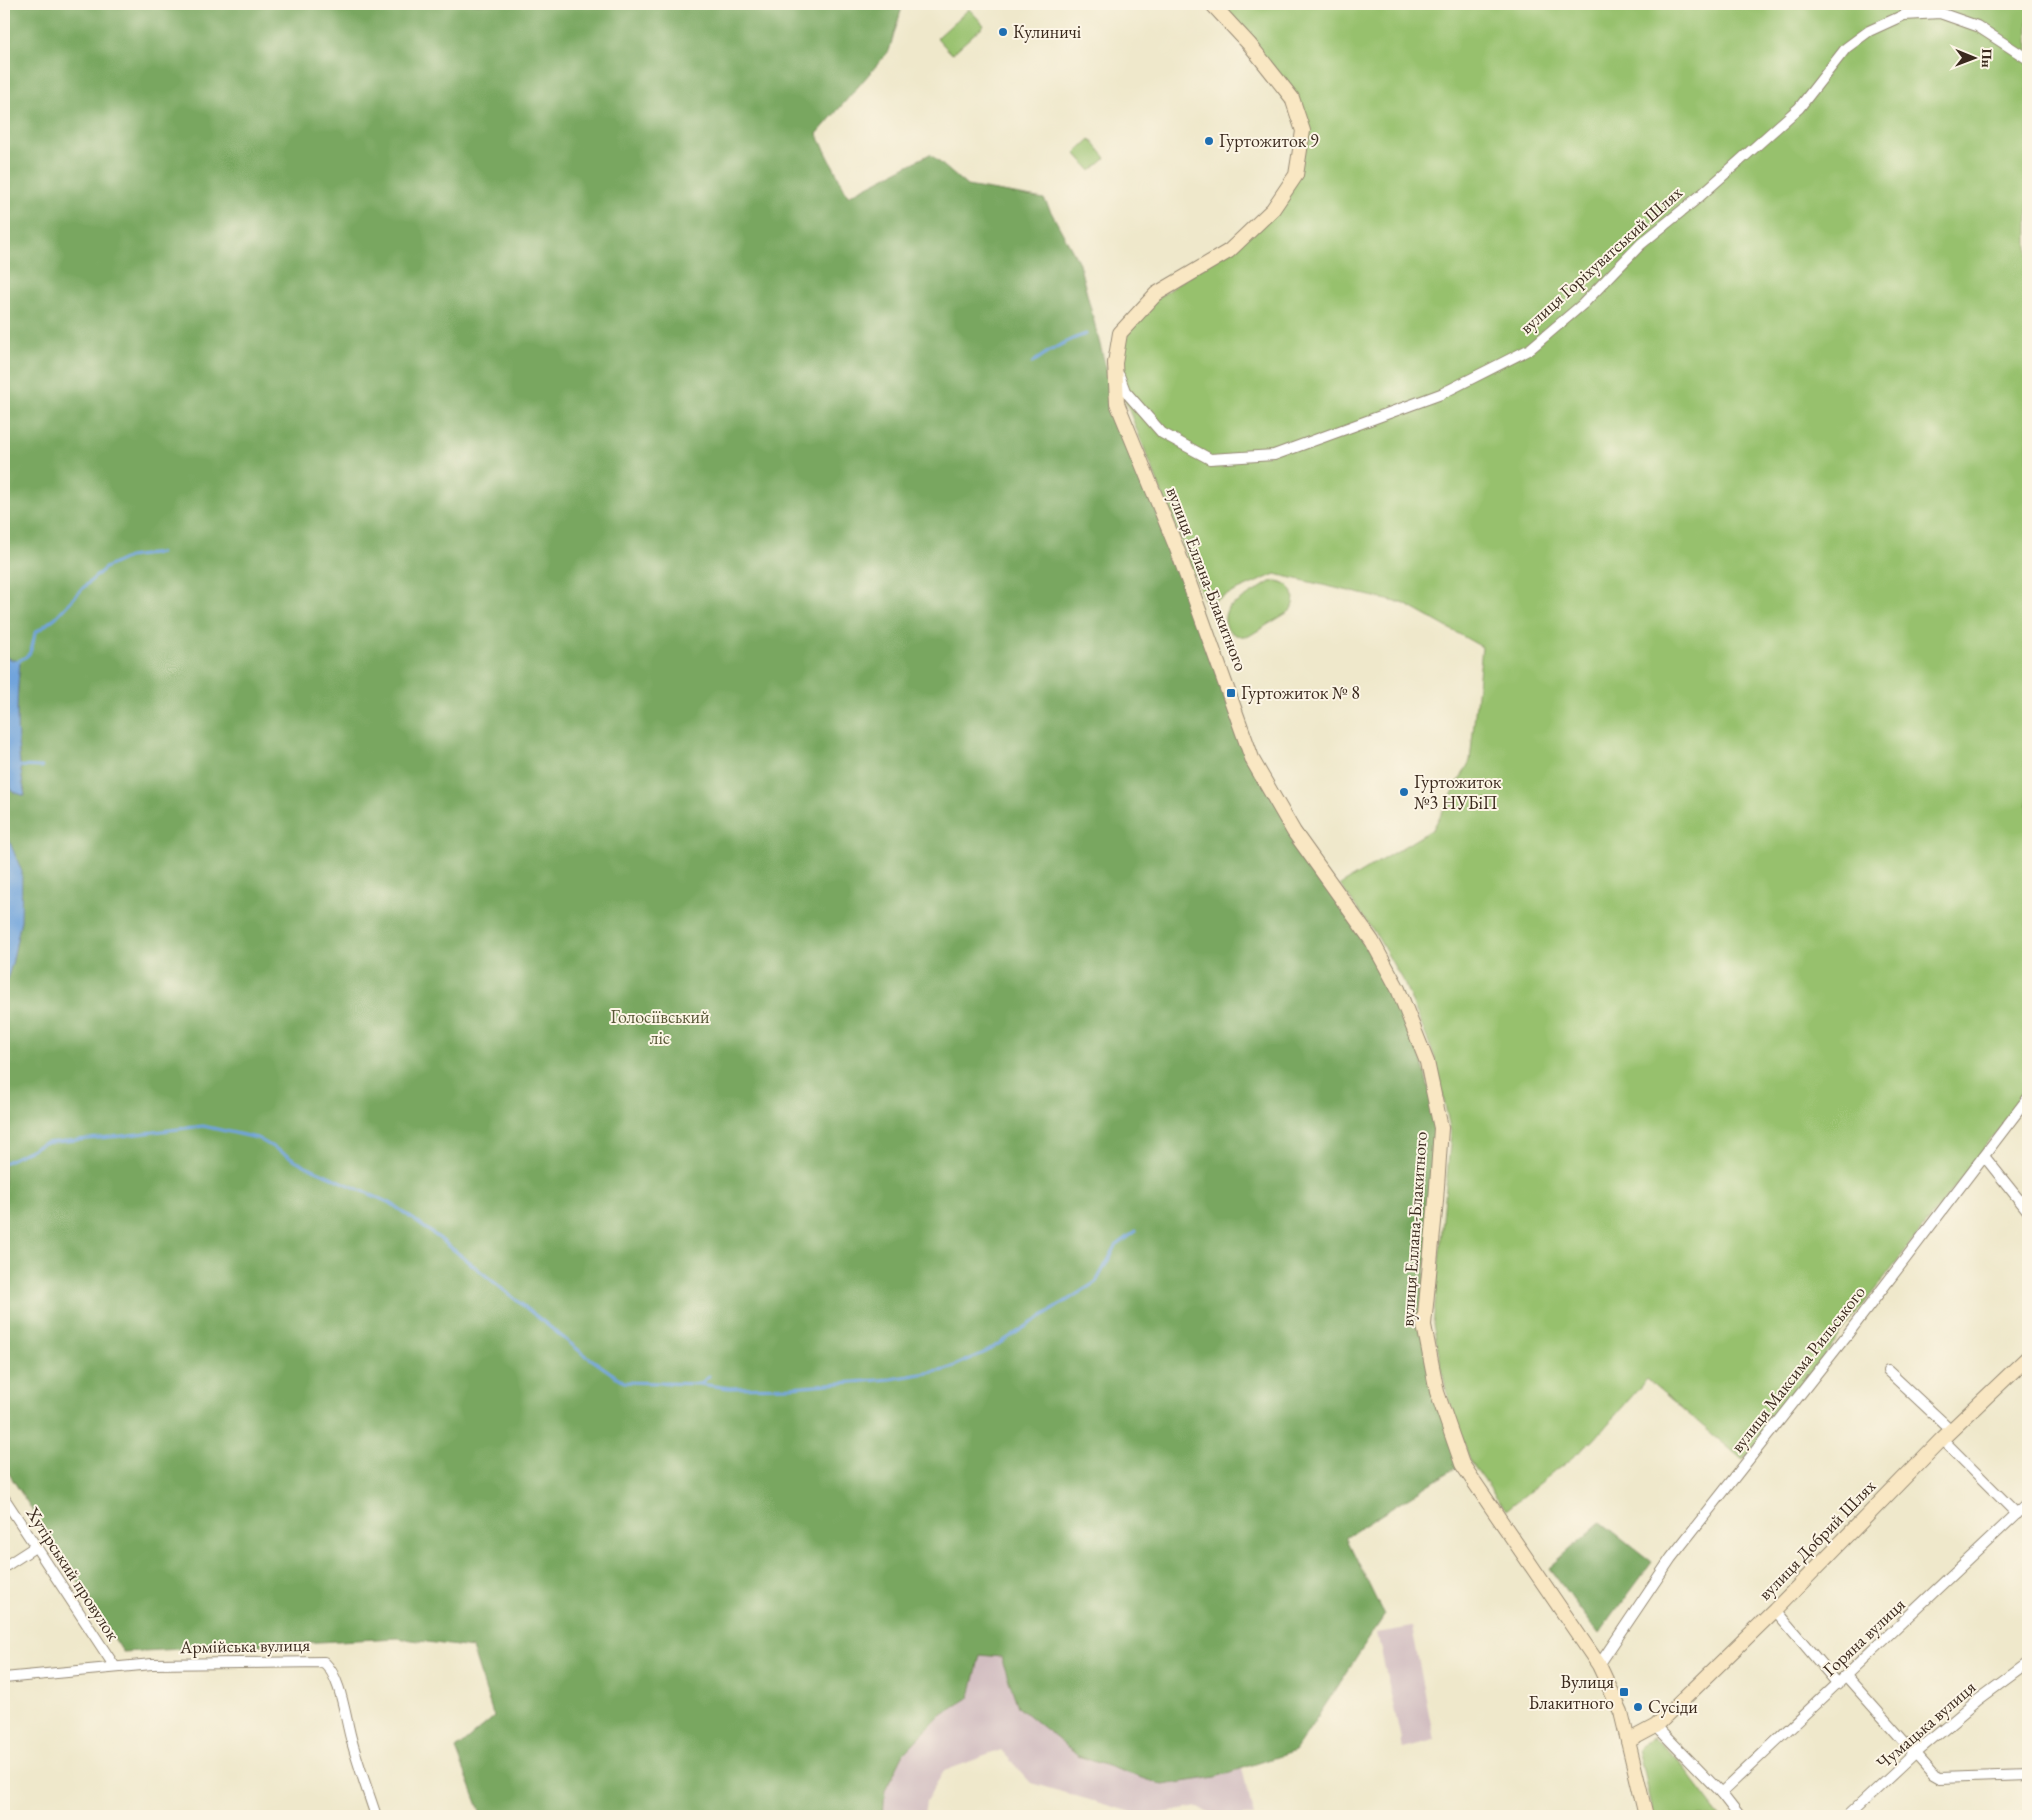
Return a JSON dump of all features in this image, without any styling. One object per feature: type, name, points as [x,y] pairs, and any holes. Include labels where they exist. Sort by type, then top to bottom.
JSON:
[{"type":"street","name":"вулиця Горіхуватський Шлях","points":[[1212,4],[1250,45],[1292,98],[1303,131],[1296,175],[1273,209],[1229,251],[1156,294],[1120,333],[1115,363],[1125,392],[1162,433],[1210,459],[1274,455],[1441,394],[1530,350],[1583,304],[1641,244],[1700,196],[1799,108],[1846,48],[1870,31],[1904,15],[1940,13],[1977,26],[2028,59]]},
{"type":"street","name":"вулиця Еллана-Блакитного","points":[[1115,363],[1117,402],[1177,548],[1253,760],[1294,832],[1372,941],[1398,989],[1427,1062],[1441,1128],[1424,1325],[1437,1392],[1462,1464],[1599,1665],[1614,1695],[1628,1741],[1646,1816]]},
{"type":"street","name":"вулиця Максима Рильського","points":[[1599,1665],[1672,1558],[1847,1335],[2028,1098]]},
{"type":"street","points":[[1984,1156],[2028,1212]]},
{"type":"street","name":"вулиця Добрий Шлях","points":[[1628,1741],[1656,1726],[1776,1610],[1947,1434],[2028,1357]]},
{"type":"street","points":[[1888,1371],[1947,1434],[2017,1514]]},
{"type":"street","name":"Хутірський провулок","points":[[4,1498],[115,1667]]},
{"type":"street","name":"Горяна вулиця","points":[[1721,1793],[2028,1503]]},
{"type":"street","points":[[4,1567],[35,1547]]},
{"type":"street","points":[[1776,1610],[1933,1774],[1940,1778],[2028,1775]]},
{"type":"street","name":"Армійська вулиця","points":[[4,1678],[115,1667],[198,1662],[324,1662],[330,1668],[336,1682],[352,1741],[376,1816]]},
{"type":"street","name":"Чумацька вулиця","points":[[1851,1815],[1914,1754],[1978,1700],[2028,1663]]},
{"type":"street","points":[[1656,1726],[1721,1793],[1739,1816]]},
{"type":"shaded area","points":[[1412,1627],[1434,1740],[1403,1748],[1377,1633]]},
{"type":"shaded area","points":[[980,1655],[1001,1657],[1018,1707],[1216,1777],[1242,1769],[1254,1816],[1213,1816],[1198,1807],[1145,1816],[1031,1783],[1001,1750],[944,1771],[926,1801],[924,1816],[883,1816],[885,1791],[904,1753],[941,1715],[970,1697]]},
{"type":"green space","name":"Голосіївський ліс","points":[[4,4],[903,4],[889,51],[817,134],[848,196],[930,154],[967,186],[1044,199],[1079,263],[1115,403],[1250,762],[1396,990],[1423,1064],[1438,1128],[1421,1325],[1460,1465],[1346,1537],[1384,1616],[1295,1751],[1216,1777],[1163,1785],[1078,1756],[1018,1707],[1001,1657],[980,1655],[970,1697],[941,1715],[904,1753],[885,1791],[883,1816],[482,1816],[456,1749],[494,1717],[472,1648],[397,1638],[123,1652],[4,1466],[4,988],[12,964],[21,920],[9,840],[4,835],[4,777],[10,780],[11,791],[25,795],[17,729],[20,662],[4,657]]},
{"type":"green space","points":[[1219,4],[2028,4],[2028,1092],[1743,1460],[1647,1379],[1593,1441],[1506,1510],[1470,1461],[1446,1390],[1433,1325],[1451,1133],[1435,1058],[1405,985],[1377,936],[1340,885],[1433,829],[1470,761],[1482,647],[1405,604],[1275,574],[1206,604],[1119,385],[1123,335],[1158,298],[1276,212],[1307,132]]},
{"type":"green space","points":[[969,9],[984,25],[952,54],[937,38]]},
{"type":"green space","points":[[1090,139],[1106,158],[1091,171],[1075,153]]},
{"type":"green space","points":[[1278,581],[1287,585],[1293,592],[1294,601],[1290,611],[1249,636],[1232,633],[1228,629],[1225,620],[1228,608],[1270,582]]},
{"type":"green space","points":[[1601,1522],[1652,1562],[1599,1634],[1549,1568]]},
{"type":"green space","points":[[1653,1737],[1678,1760],[1721,1816],[1653,1816],[1638,1748]]},
{"type":"water","points":[[4,657],[20,662],[17,729],[25,796],[11,791],[10,780],[4,777]]},
{"type":"water","points":[[4,835],[9,840],[22,872],[21,920],[12,964],[4,988]]},
{"type":"waterway","points":[[1032,363],[1058,346],[1086,334]]},
{"type":"waterway","points":[[14,663],[28,655],[33,645],[35,633],[56,617],[105,568],[128,557],[160,553]]},
{"type":"waterway","points":[[17,766],[42,767]]},
{"type":"waterway","points":[[4,1163],[44,1143],[203,1126],[257,1138],[304,1165],[392,1204],[439,1238],[581,1352],[624,1382],[700,1384],[729,1388],[791,1387],[891,1379],[945,1370],[986,1352],[1096,1282],[1116,1246],[1136,1231]]},
{"type":"waterway","points":[[700,1384],[709,1376]]},
{"type":"place","name":"Кулиничі","points":[[1003,32]]},
{"type":"place","name":"Гуртожиток 9","points":[[1209,141]]},
{"type":"place","name":"Гуртожиток № 8","points":[[1231,693]]},
{"type":"place","name":"Гуртожиток №3 НУБіП","points":[[1404,792]]},
{"type":"place","name":"Вулиця Блакитного","points":[[1624,1692]]},
{"type":"place","name":"Сусіди","points":[[1638,1707]]}]
